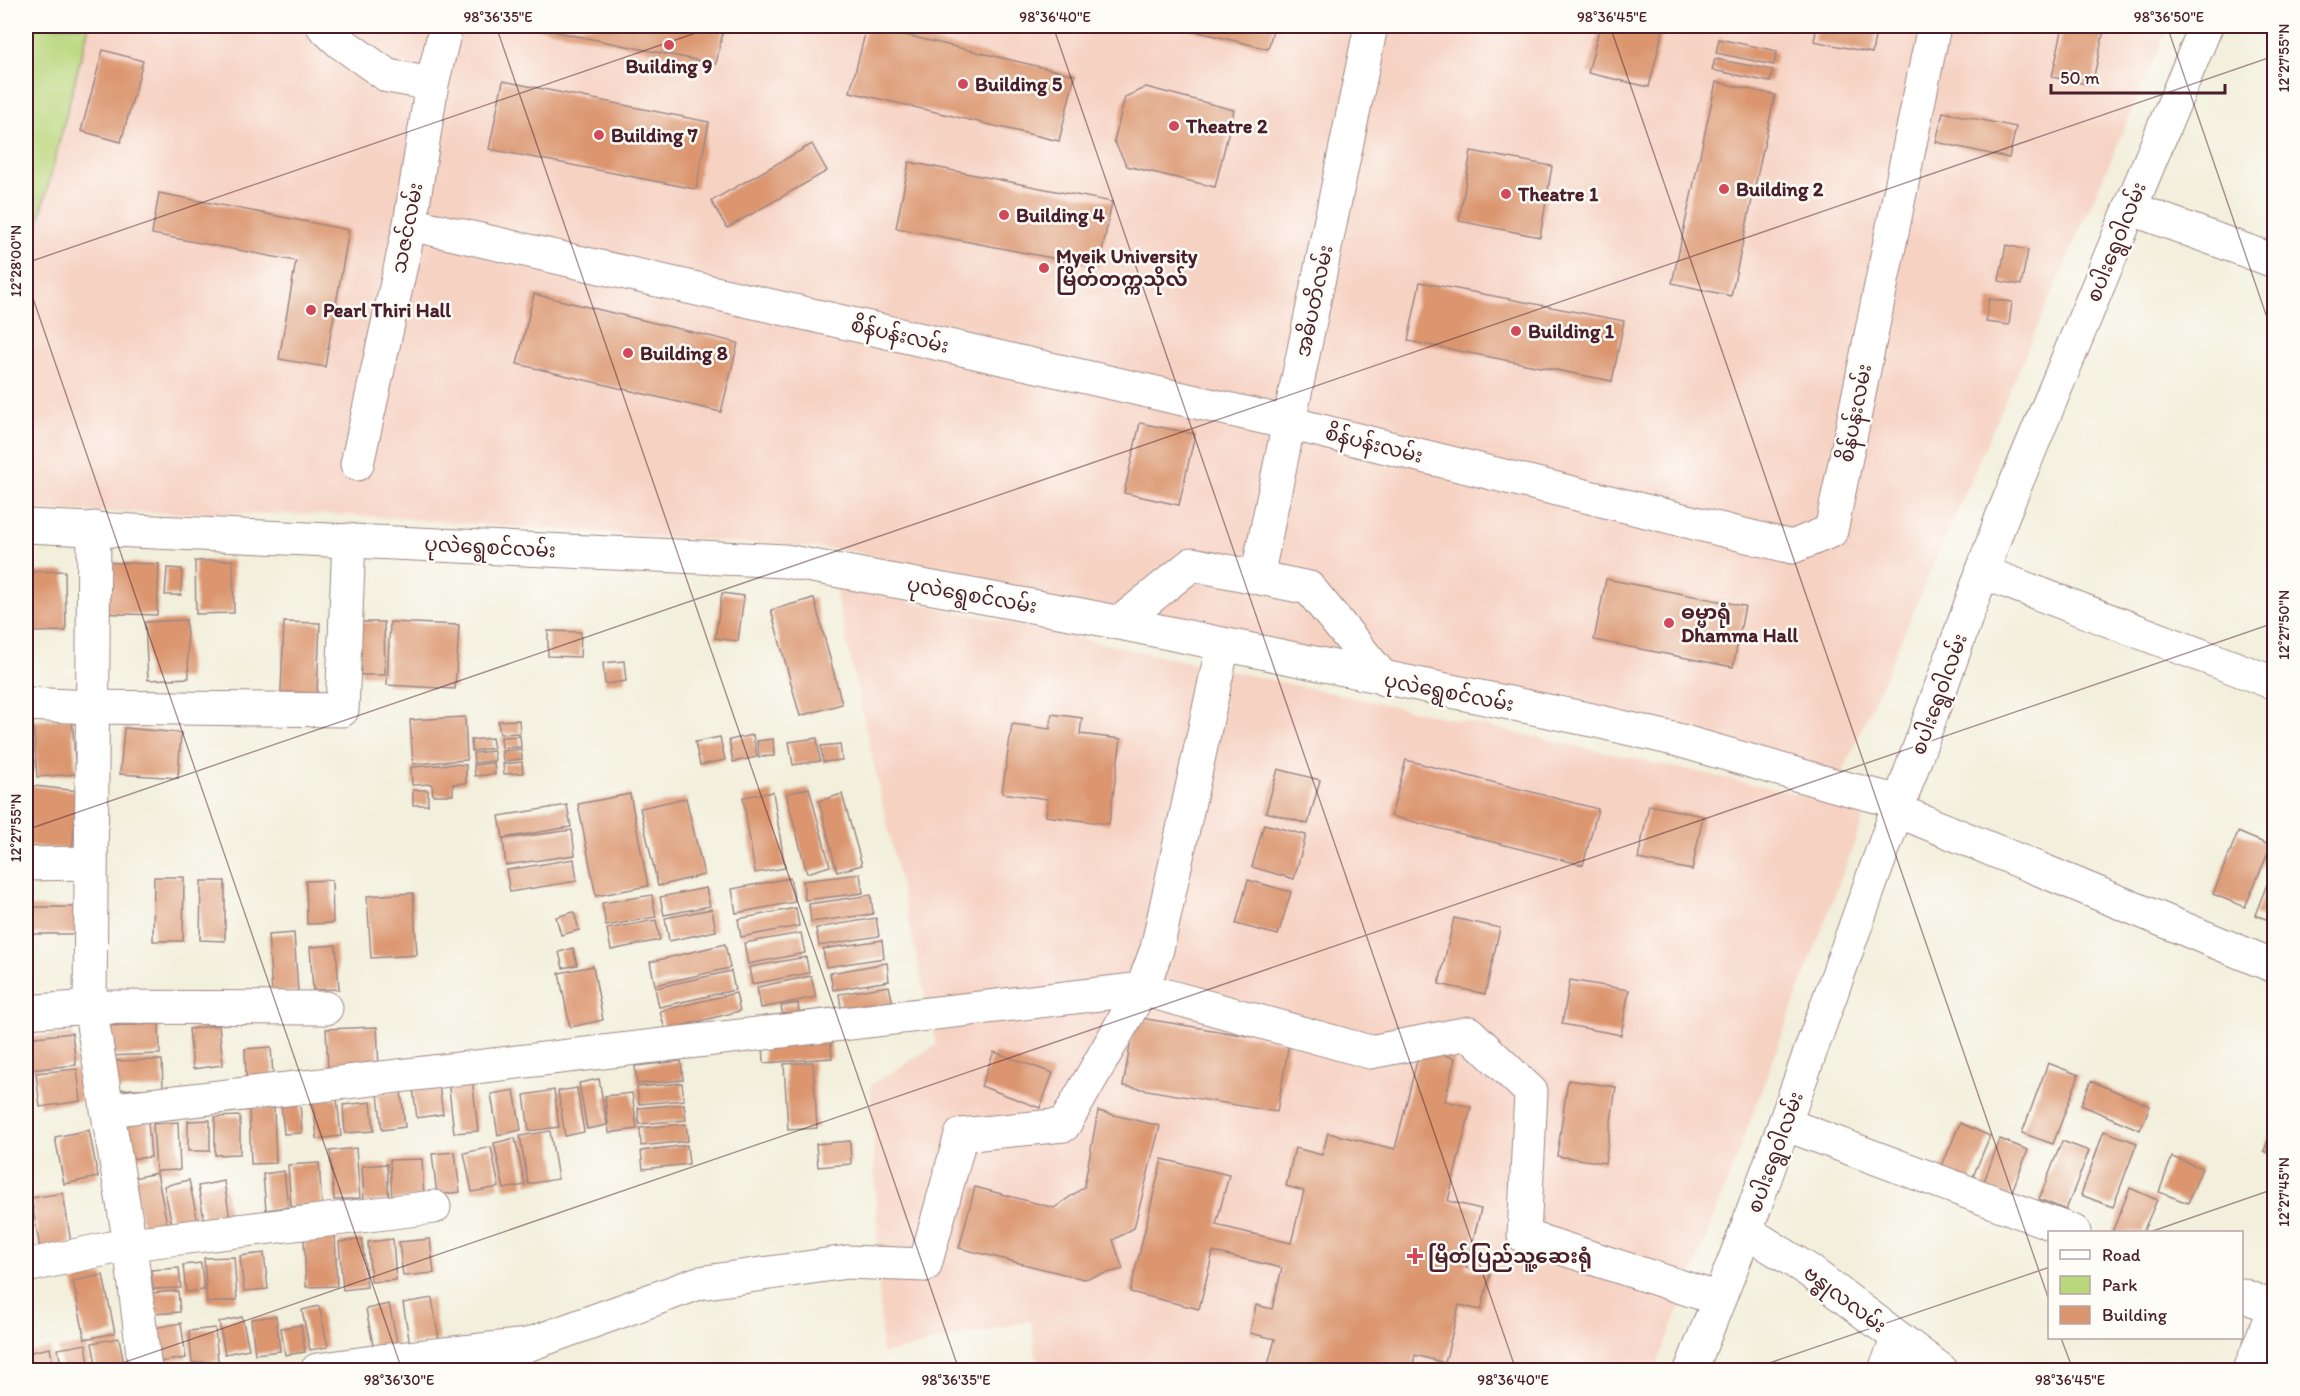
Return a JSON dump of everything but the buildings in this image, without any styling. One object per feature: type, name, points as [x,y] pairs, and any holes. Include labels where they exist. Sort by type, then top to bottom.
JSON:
[{"type":"street","points":[[323,26],[340,42],[388,76],[432,84]]},
{"type":"street","name":"သဇင်လမ်း","points":[[357,464],[410,224],[432,84],[446,26]]},
{"type":"street","name":"အဓိပတိလမ်း","points":[[1257,577],[1371,26]]},
{"type":"street","name":"စိန်ပန်းလမ်း","points":[[410,224],[1289,423],[1792,547],[1831,531],[1934,26]]},
{"type":"street","name":"စပါးရွေဝါလမ်း","points":[[1691,1371],[1785,1124],[2002,517],[2206,26]]},
{"type":"street","points":[[2130,208],[2274,261]]},
{"type":"street","name":"ပုလဲရွေစင်လမ်း","points":[[26,526],[785,561],[1119,623],[1592,720],[1678,740],[1837,786],[1898,806],[2274,966]]},
{"type":"street","points":[[94,528],[90,1007],[130,1244],[145,1371]]},
{"type":"street","points":[[26,704],[342,710],[349,540]]},
{"type":"street","points":[[1119,623],[1192,564],[1310,588],[1384,679]]},
{"type":"street","points":[[1982,572],[2274,683]]},
{"type":"street","points":[[316,1371],[380,1361],[527,1345],[699,1283],[847,1262],[925,1265],[961,1135],[1064,1125],[1143,989],[1157,949],[1223,645]]},
{"type":"street","points":[[26,864],[91,863]]},
{"type":"street","points":[[107,1110],[1143,989],[1370,1052],[1469,1033],[1531,1092],[1524,1236],[1719,1299]]},
{"type":"street","points":[[26,1012],[90,1007],[326,1008]]},
{"type":"street","points":[[1785,1124],[2069,1231]]},
{"type":"street","points":[[26,1266],[130,1244],[434,1207]]},
{"type":"street","name":"ဗန္ဓုလလမ်း","points":[[1746,1231],[1808,1270],[1941,1371]]},
{"type":"street","points":[[2243,1296],[2274,1308],[2250,1371]]},
{"type":"street","points":[[1885,1371],[1898,1338]]},
{"type":"shaded area","name":"Myeik University မြိတ်တက္ကသိုလ်","points":[[26,26],[2169,26],[1837,786],[847,550],[351,515],[26,511]]},
{"type":"shaded area","points":[[834,585],[1867,809],[1655,1370],[1038,1370],[1031,1321],[882,1354],[871,1085],[936,1045]]},
{"type":"green space","points":[[26,26],[89,26],[26,271]]},
{"type":"place","name":"Building 9","points":[[669,45]]},
{"type":"place","name":"Building 5","points":[[963,84]]},
{"type":"place","name":"Theatre 2","points":[[1174,126]]},
{"type":"place","name":"Building 7","points":[[599,135]]},
{"type":"place","name":"Building 2","points":[[1724,189]]},
{"type":"place","name":"Theatre 1","points":[[1506,194]]},
{"type":"place","name":"Building 4","points":[[1004,215]]},
{"type":"place","name":"Myeik University မြိတ်တက္ကသိုလ်","points":[[1044,268]]},
{"type":"place","name":"Pearl Thiri Hall","points":[[311,310]]},
{"type":"place","name":"Building 1","points":[[1516,331]]},
{"type":"place","name":"Building 8","points":[[628,353]]},
{"type":"place","name":"ဓမ္မာရုံ Dhamma Hall","points":[[1669,623]]},
{"type":"place","name":"မြိတ်ပြည်သူ့ဆေးရုံ","points":[[1415,1256]]}]
